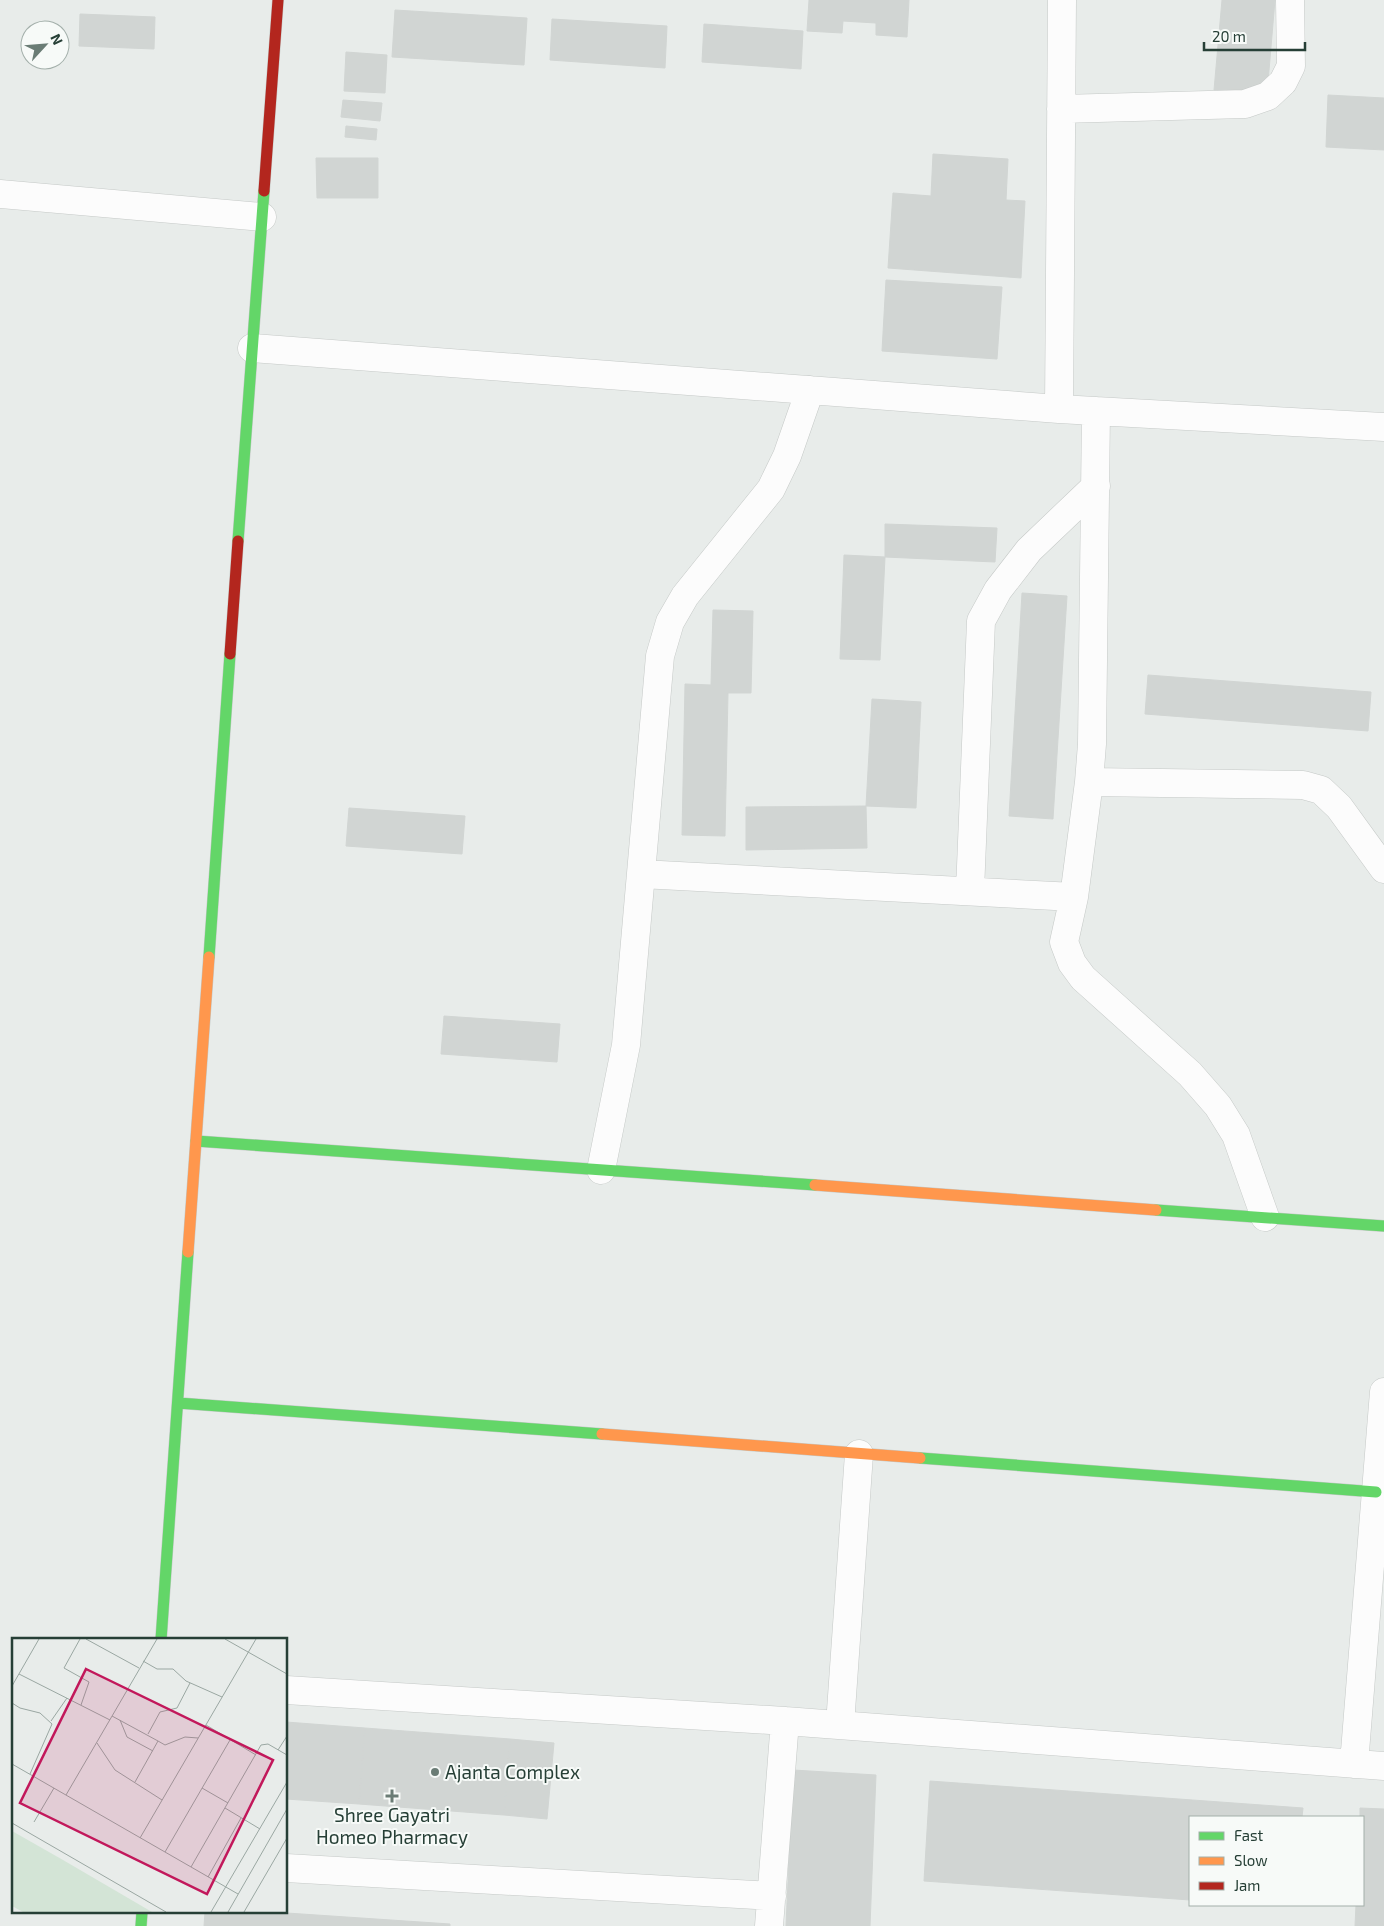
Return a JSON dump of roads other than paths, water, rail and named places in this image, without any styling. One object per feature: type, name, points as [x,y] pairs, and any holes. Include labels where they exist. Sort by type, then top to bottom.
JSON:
[{"type":"street","points":[[161,1638],[278,0]]},
{"type":"street","points":[[1058,409],[1062,0]]},
{"type":"street","points":[[1061,109],[1245,104],[1268,96],[1283,82],[1291,66],[1290,0]]},
{"type":"street","points":[[0,194],[262,217]]},
{"type":"street","points":[[252,348],[1058,409],[1384,427]]},
{"type":"street","points":[[601,1170],[626,1045],[660,656],[670,622],[685,596],[771,489],[787,456],[810,390]]},
{"type":"street","points":[[1096,411],[1092,744],[1074,897],[1064,942],[1072,963],[1083,978],[1190,1074],[1218,1106],[1236,1136],[1265,1217]]},
{"type":"street","points":[[970,891],[981,621],[998,590],[1029,550],[1096,486]]},
{"type":"street","points":[[1089,782],[1303,785],[1321,790],[1339,807],[1384,869]]},
{"type":"street","points":[[641,874],[1074,897]]},
{"type":"street","points":[[196,1141],[1384,1226]]},
{"type":"street","points":[[1354,1764],[1384,1392]]},
{"type":"street","points":[[178,1403],[1376,1492]]},
{"type":"street","points":[[840,1725],[859,1454]]},
{"type":"street","points":[[288,1690],[785,1721],[1384,1766]]},
{"type":"street","points":[[769,1926],[785,1721]]},
{"type":"street","points":[[288,1868],[772,1896]]},
{"type":"place","name":"Ajanta Complex","points":[[435,1772]]},
{"type":"place","name":"Shree Gayatri Homeo Pharmacy","points":[[392,1796]]}]
